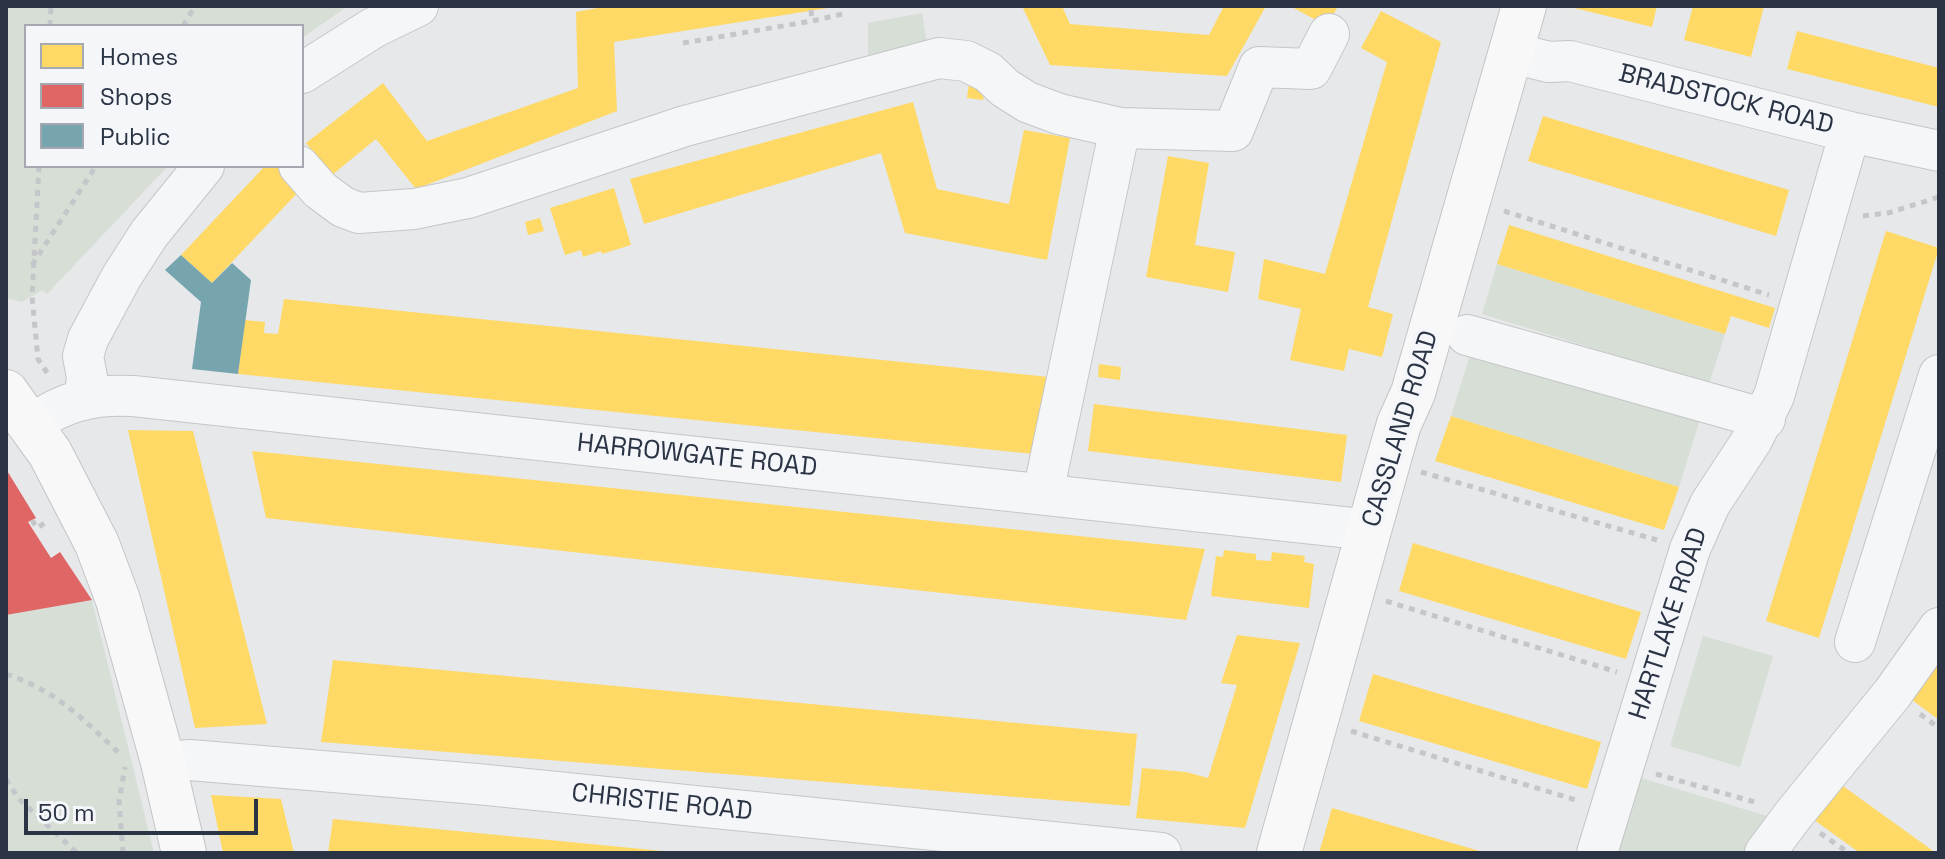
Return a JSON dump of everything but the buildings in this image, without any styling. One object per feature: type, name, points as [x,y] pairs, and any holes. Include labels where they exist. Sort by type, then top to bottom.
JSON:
[{"type":"main road","name":"CASSLAND ROAD","points":[[1279,853],[1399,424],[1420,368],[1524,6]]},
{"type":"main road","points":[[13,402],[50,453],[97,544],[118,600],[163,762],[184,853]]},
{"type":"street","points":[[304,72],[373,28],[418,6]]},
{"type":"street","points":[[301,168],[320,190],[343,207],[359,213],[414,209],[468,198],[685,126],[939,58],[966,61],[988,72],[1027,102],[1059,114],[1120,128],[1233,131],[1259,67],[1311,69],[1329,34]]},
{"type":"street","name":"BRADSTOCK ROAD","points":[[1512,53],[1549,62],[1570,61],[1850,132],[1939,151]]},
{"type":"street","points":[[1043,493],[1120,128]]},
{"type":"street","name":"HARTLAKE ROAD","points":[[1597,853],[1690,549],[1710,504],[1765,419],[1774,396],[1850,132]]},
{"type":"street","points":[[70,393],[87,377],[83,356],[88,339],[122,276],[149,234],[202,168]]},
{"type":"street","points":[[1467,335],[1765,419]]},
{"type":"street","points":[[1855,642],[1939,375]]},
{"type":"street","name":"HARROWGATE ROAD","points":[[13,402],[51,410],[70,393],[133,396],[1370,530]]},
{"type":"street","points":[[1765,853],[1892,694],[1939,628]]},
{"type":"street","name":"CHRISTIE ROAD","points":[[163,762],[190,760],[477,784],[1062,848],[1161,853]]},
{"type":"path","points":[[184,24],[195,6]]},
{"type":"path","points":[[811,10],[812,21]]},
{"type":"path","points":[[683,43],[847,13]]},
{"type":"path","points":[[39,168],[32,266],[38,359],[70,393]]},
{"type":"path","points":[[32,266],[95,168]]},
{"type":"path","points":[[1830,207],[1861,216],[1888,213],[1939,197]]},
{"type":"path","points":[[1497,209],[1751,289]]},
{"type":"path","points":[[1416,470],[1690,549]]},
{"type":"path","points":[[1383,600],[1606,668]]},
{"type":"path","points":[[6,674],[35,684],[72,709],[126,760],[119,801],[123,853]]},
{"type":"path","points":[[1341,729],[1568,798]]},
{"type":"path","points":[[1625,765],[1794,814]]},
{"type":"path","points":[[6,779],[18,798],[77,853]]},
{"type":"shaded area","points":[[6,6],[348,6],[304,37],[304,24],[24,24],[24,168],[166,168],[47,294],[42,290],[22,302],[6,298]]},
{"type":"shaded area","points":[[922,13],[928,50],[868,65],[868,23]]},
{"type":"shaded area","points":[[1497,264],[1725,334],[1709,384],[1482,314]]},
{"type":"shaded area","points":[[1474,342],[1702,413],[1679,487],[1451,416]]},
{"type":"shaded area","points":[[92,600],[154,853],[6,853],[6,615]]},
{"type":"shaded area","points":[[1703,636],[1773,656],[1740,767],[1670,746]]},
{"type":"shaded area","points":[[1641,778],[1777,819],[1751,853],[1618,853]]}]
